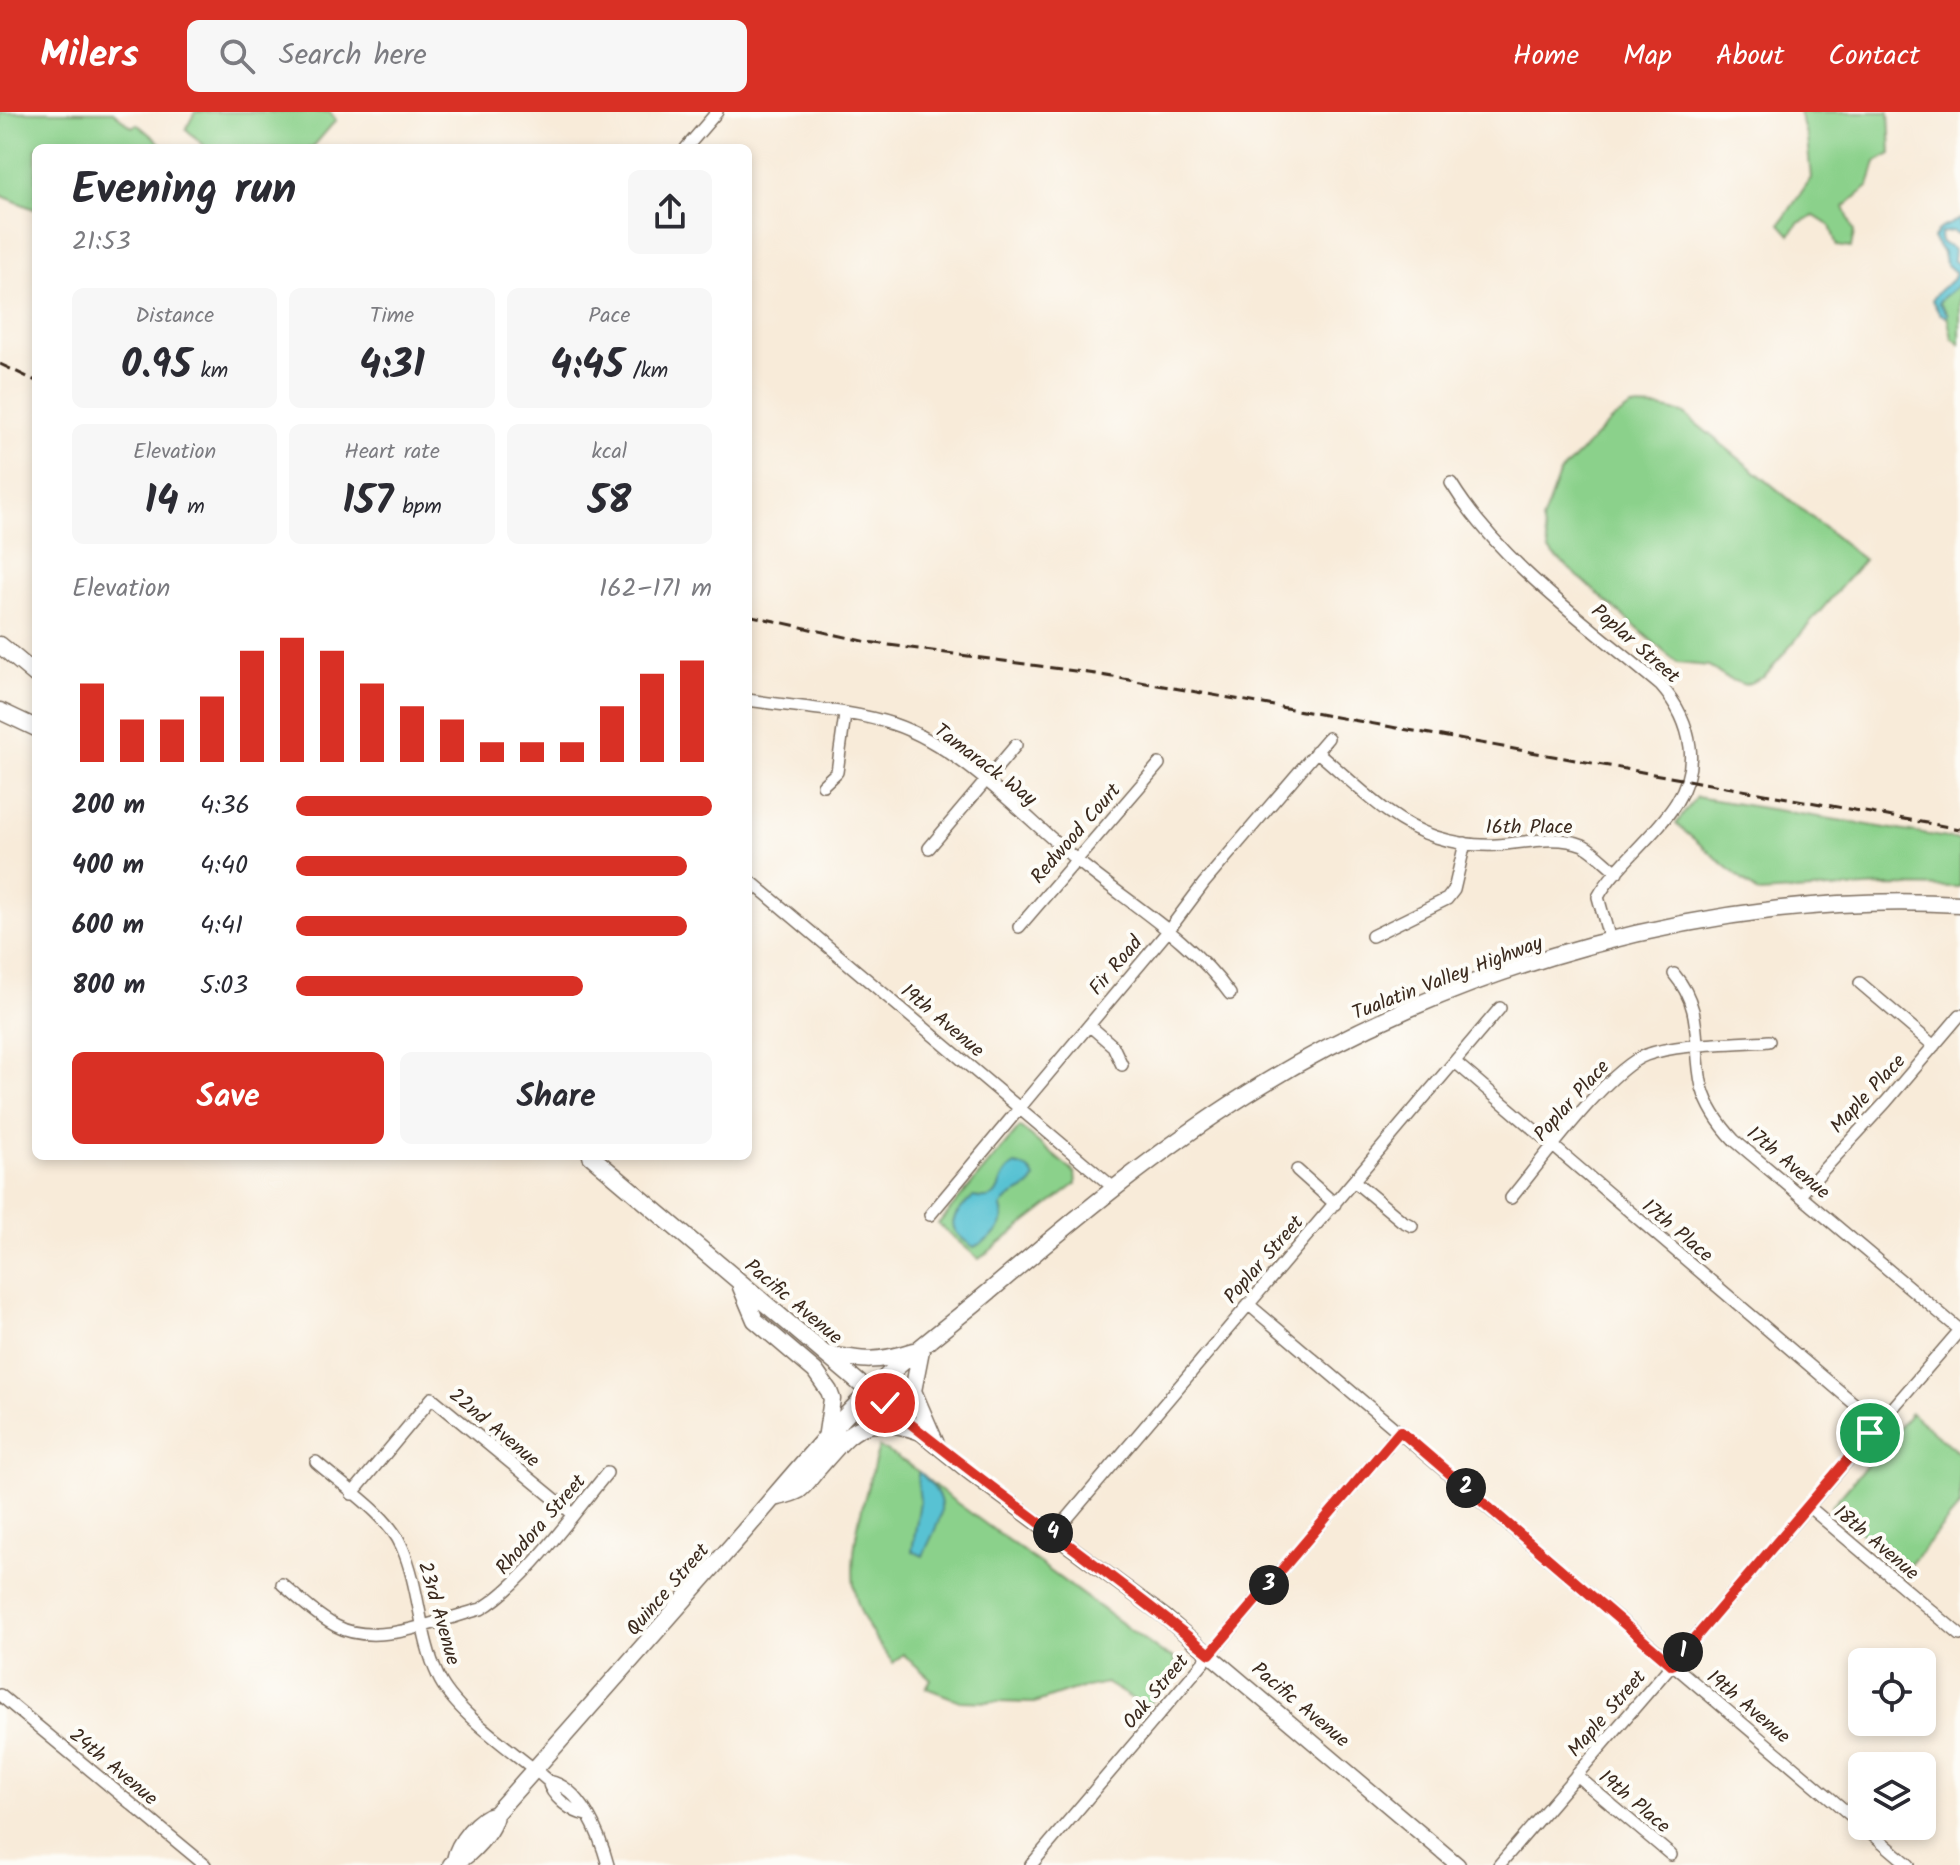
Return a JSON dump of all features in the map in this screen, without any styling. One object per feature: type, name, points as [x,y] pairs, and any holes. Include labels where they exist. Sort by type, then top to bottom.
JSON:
[{"type":"highway","points":[[0,645],[32,672]]},
{"type":"highway","points":[[0,711],[32,726]]},
{"type":"highway","name":"Tualatin Valley Highway","points":[[871,1393],[1180,1138],[1249,1092],[1350,1036],[1485,979],[1610,940],[1681,925],[1796,908],[1960,904]]},
{"type":"highway","name":"Pacific Avenue","points":[[596,1160],[871,1393]]},
{"type":"highway","points":[[739,1281],[755,1320],[815,1371],[829,1391],[832,1399],[826,1439]]},
{"type":"highway","points":[[825,1353],[876,1361],[922,1348],[913,1391],[936,1444]]},
{"type":"highway","name":"Quince Street","points":[[453,1863],[457,1850],[486,1816],[495,1814],[542,1775],[773,1499],[871,1393]]},
{"type":"highway","points":[[773,1499],[800,1489],[850,1433],[866,1424],[898,1424],[918,1431]]},
{"type":"main road","name":"Pacific Avenue","points":[[871,1393],[1210,1654],[1458,1865]]},
{"type":"street","points":[[689,144],[717,112]]},
{"type":"street","name":"Poplar Street","points":[[1451,483],[1481,527],[1661,686],[1673,700],[1685,724],[1691,754],[1683,790],[1672,809],[1598,897],[1610,940]]},
{"type":"street","name":"Tamarack Way","points":[[752,701],[892,724],[926,739],[985,782],[1076,860],[1168,931],[1217,976],[1230,994]]},
{"type":"street","points":[[823,785],[837,772],[845,715]]},
{"type":"street","name":"Fir Road","points":[[930,1215],[1328,738]]},
{"type":"street","points":[[929,848],[1016,745]]},
{"type":"street","name":"16th Place","points":[[1316,751],[1384,810],[1436,837],[1489,845],[1571,842],[1588,848],[1617,872]]},
{"type":"street","name":"Redwood Court","points":[[1019,927],[1159,764]]},
{"type":"street","points":[[1372,936],[1447,899],[1454,890],[1465,843]]},
{"type":"street","name":"19th Avenue","points":[[752,882],[1115,1189]]},
{"type":"street","name":"17th Avenue","points":[[1674,974],[1693,1005],[1702,1085],[1718,1123],[1734,1140],[1960,1330]]},
{"type":"street","points":[[1860,983],[1934,1046]]},
{"type":"street","name":"Poplar Street","points":[[1054,1534],[1500,1008]]},
{"type":"street","name":"Maple Place","points":[[1800,1195],[1886,1102],[1960,1015]]},
{"type":"street","points":[[1089,1025],[1113,1046],[1122,1065]]},
{"type":"street","name":"Poplar Place","points":[[1511,1198],[1606,1085],[1629,1063],[1656,1052],[1769,1041]]},
{"type":"street","name":"17th Place","points":[[1455,1062],[1878,1424]]},
{"type":"street","points":[[1297,1170],[1335,1204]]},
{"type":"street","points":[[1354,1181],[1412,1226]]},
{"type":"street","name":"19th Avenue","points":[[1248,1304],[1848,1814]]},
{"type":"street","name":"Maple Street","points":[[1499,1865],[1960,1330]]},
{"type":"street","name":"22nd Avenue","points":[[352,1494],[432,1398],[573,1514]]},
{"type":"street","name":"Oak Street","points":[[1031,1865],[1400,1431]]},
{"type":"street","name":"23rd Avenue","points":[[316,1462],[388,1524],[402,1546],[438,1678],[457,1703],[584,1806],[599,1833],[608,1865]]},
{"type":"street","name":"Rhodora Street","points":[[282,1584],[319,1615],[338,1627],[360,1635],[382,1635],[481,1609],[525,1571],[607,1473]]},
{"type":"street","name":"18th Avenue","points":[[1808,1506],[1960,1635]]},
{"type":"street","name":"24th Avenue","points":[[0,1695],[205,1865]]},
{"type":"street","name":"19th Place","points":[[1576,1775],[1671,1855]]},
{"type":"street","name":"19th Avenue","points":[[1879,1840],[1909,1865]]},
{"type":"green space","points":[[0,112],[113,112],[132,127],[137,124],[161,144],[32,144],[32,208],[0,195]]},
{"type":"green space","points":[[195,112],[330,112],[336,120],[315,144],[203,144],[186,129]]},
{"type":"green space","points":[[1799,112],[1889,112],[1891,154],[1876,162],[1869,186],[1844,207],[1854,232],[1851,248],[1837,246],[1830,226],[1814,216],[1798,223],[1790,235],[1780,224],[1811,178],[1807,138]]},
{"type":"green space","points":[[1960,284],[1960,344],[1952,338],[1946,311],[1939,303],[1944,295]]},
{"type":"green space","points":[[1631,407],[1683,413],[1864,560],[1764,677],[1745,685],[1724,677],[1709,666],[1677,663],[1549,551],[1542,521],[1559,474],[1611,421]]},
{"type":"green space","points":[[1696,797],[1960,840],[1960,887],[1884,886],[1758,893],[1676,824]]},
{"type":"green space","points":[[1020,1127],[1075,1173],[1076,1184],[979,1259],[938,1224]]},
{"type":"green space","points":[[1911,1413],[1960,1454],[1960,1506],[1908,1567],[1901,1566],[1831,1507]]},
{"type":"green space","points":[[879,1447],[910,1465],[946,1495],[1162,1653],[1173,1657],[1179,1669],[1146,1707],[1106,1683],[1034,1703],[960,1701],[926,1688],[931,1679],[903,1654],[893,1663],[880,1646],[859,1607],[854,1586],[857,1534]]},
{"type":"water","points":[[1960,219],[1960,235],[1952,231],[1941,233],[1940,237],[1941,242],[1954,250],[1953,260],[1960,265],[1960,284],[1939,303],[1948,314],[1946,317],[1939,313],[1932,300],[1956,273],[1945,263],[1943,253],[1933,238],[1939,229]]},
{"type":"water","points":[[1015,1165],[1030,1171],[1035,1179],[1004,1202],[997,1232],[974,1247],[954,1228],[955,1217],[973,1197],[984,1198],[996,1194],[1003,1177]]},
{"type":"water","points":[[919,1472],[930,1483],[941,1503],[939,1521],[923,1556],[912,1551],[920,1501]]},
{"type":"railway","points":[[0,364],[32,379]]},
{"type":"railway","points":[[752,616],[868,642],[1096,674],[1960,829]]},
{"type":"route","points":[[885,1403],[970,1473],[1137,1595],[1210,1654],[1400,1431],[1672,1665],[1870,1433]]}]
